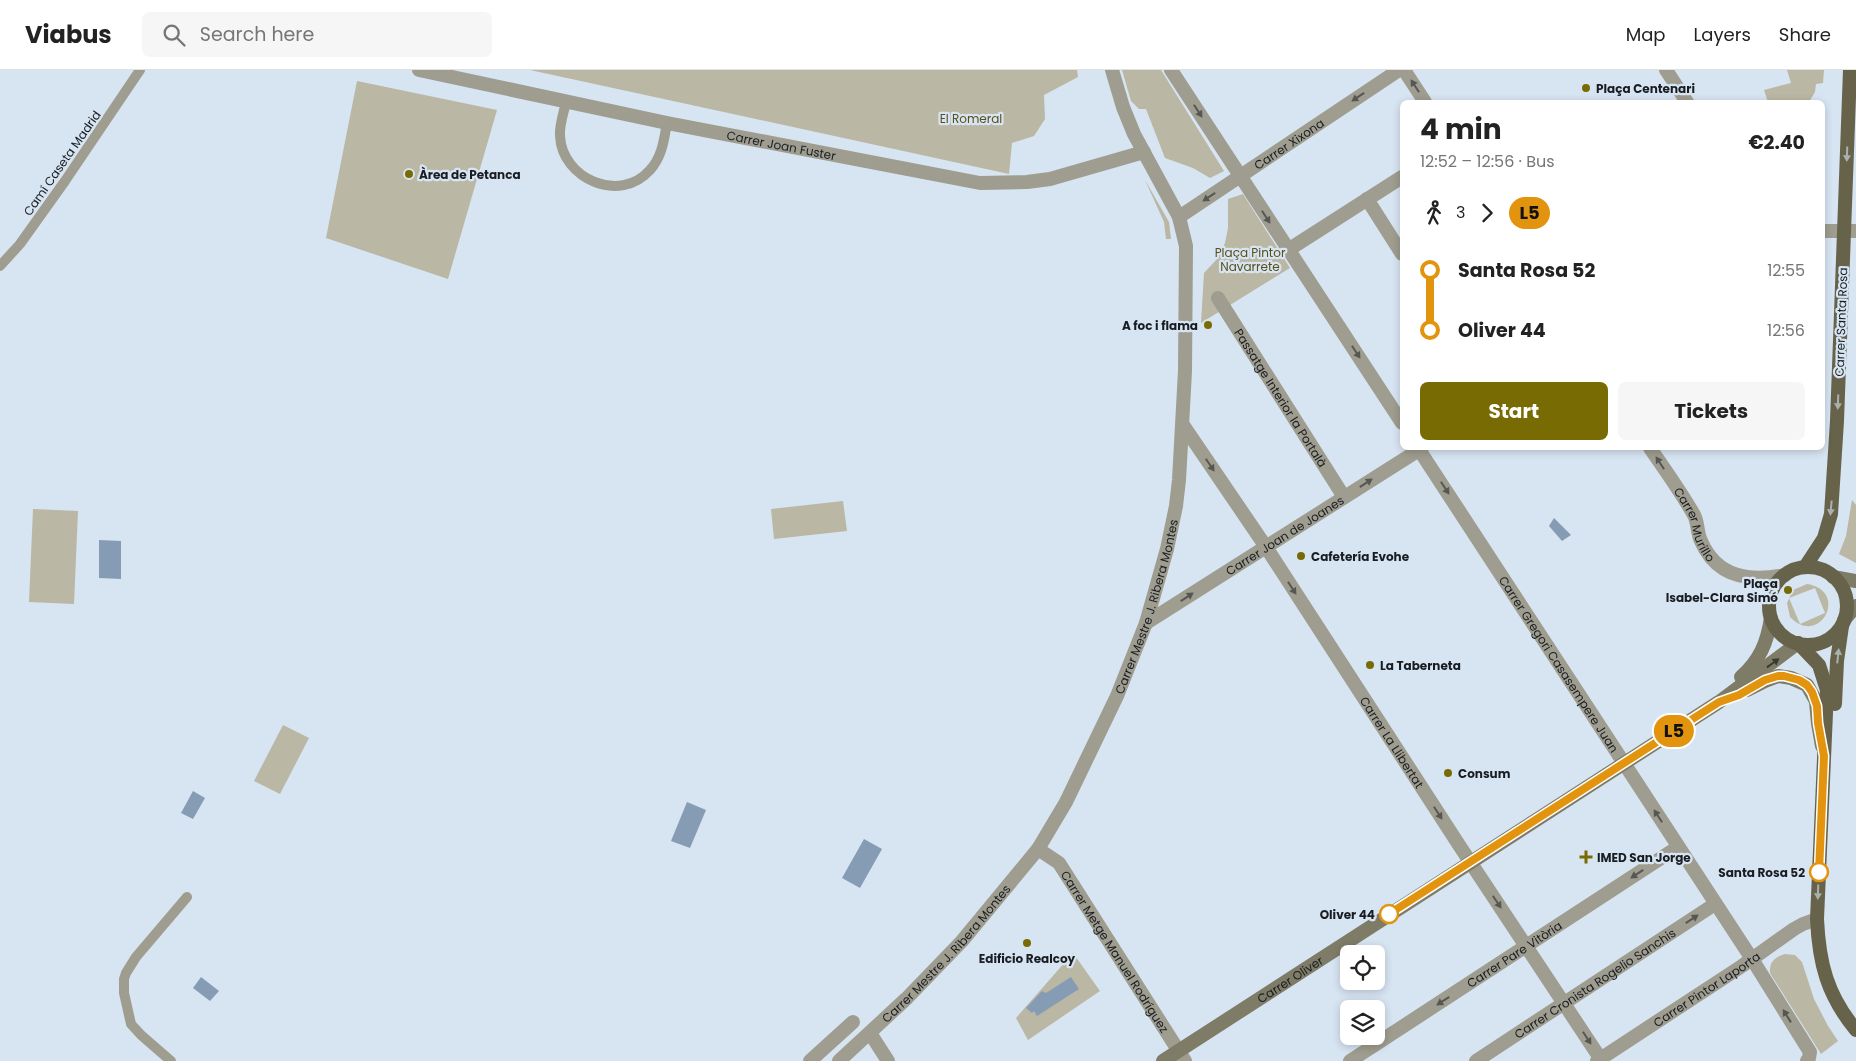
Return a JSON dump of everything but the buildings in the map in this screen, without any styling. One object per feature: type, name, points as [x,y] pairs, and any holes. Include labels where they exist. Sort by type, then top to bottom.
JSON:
[{"type":"main road","name":"Carrer Santa Rosa","points":[[1805,568],[1824,538],[1831,514],[1850,231],[1850,70]]},
{"type":"main road","points":[[1856,580],[1833,577],[1817,568],[1793,570],[1775,585],[1770,596],[1769,607],[1771,618],[1778,632],[1791,641],[1817,644],[1833,635],[1856,606]]},
{"type":"main road","points":[[1824,756],[1834,727],[1837,661],[1846,601],[1844,592],[1833,577]]},
{"type":"main road","name":"Carrer Oliver","points":[[1719,702],[1758,659],[1767,638],[1771,618]]},
{"type":"main road","points":[[1798,643],[1819,665],[1826,684],[1818,919],[1820,953],[1827,983],[1837,1003],[1856,1030]]},
{"type":"main road","name":"Carrer Oliver","points":[[1162,1061],[1181,1056],[1470,862],[1719,702],[1798,643]]},
{"type":"main road","points":[[1719,702],[1739,695],[1773,677],[1784,676],[1799,680],[1807,685],[1816,700],[1824,756]]},
{"type":"street","name":"Carrer Joan Fuster","points":[[419,70],[667,123],[980,183],[1026,182],[1050,179],[1144,152]]},
{"type":"street","name":"Carrer Mestre J. Ribera Montes","points":[[839,1061],[907,998],[962,941],[1038,849],[1066,802],[1109,716],[1146,623],[1167,549],[1176,506],[1182,425],[1187,264],[1185,239],[1179,218],[1134,134],[1123,107],[1112,70]]},
{"type":"street","points":[[1172,70],[1239,176],[1400,420]]},
{"type":"street","name":"Carrer Xixona","points":[[1179,218],[1398,70]]},
{"type":"street","points":[[1404,70],[1424,100]]},
{"type":"street","points":[[1666,70],[1686,100]]},
{"type":"street","points":[[1288,250],[1400,178]]},
{"type":"street","points":[[1367,199],[1400,251]]},
{"type":"street","points":[[1825,231],[1850,231]]},
{"type":"street","name":"Passatge Interior la Portalà","points":[[1218,298],[1344,497]]},
{"type":"street","name":"Carrer La Llibertat","points":[[1182,425],[1266,547],[1470,862],[1565,1003],[1600,1060]]},
{"type":"street","name":"Carrer Joan de Joanes","points":[[1146,623],[1417,450]]},
{"type":"street","name":"Carrer Gregori Casasempere Juan","points":[[1421,450],[1752,959],[1810,1052],[1808,1059]]},
{"type":"street","name":"Carrer Murillo","points":[[1651,450],[1695,517],[1702,543],[1715,562],[1726,570],[1743,577],[1761,578],[1785,575]]},
{"type":"street","name":"Carrer Pare Vitòria","points":[[1350,1061],[1678,847]]},
{"type":"street","name":"Carrer Metge Manuel Rodríguez","points":[[1038,849],[1059,863],[1181,1056]]},
{"type":"street","name":"Carrer Cronista Rogelio Sanchis","points":[[1476,1061],[1715,904]]},
{"type":"street","name":"Carrer Pintor Laporta","points":[[1600,1060],[1802,924],[1818,919]]},
{"type":"street","points":[[810,1061],[853,1022]]},
{"type":"street","points":[[870,1032],[888,1061]]},
{"type":"lane","name":"Camí Caseta Madrid","points":[[0,266],[20,244],[66,181],[140,70]]},
{"type":"lane","points":[[566,102],[560,135],[563,152],[572,167],[585,179],[601,185],[618,186],[635,181],[650,171],[660,156],[667,123]]},
{"type":"lane","points":[[171,1061],[140,1035],[132,1024],[126,1005],[124,979],[136,957],[187,896]]},
{"type":"green space","name":"El Romeral","points":[[530,70],[1077,70],[1078,77],[1044,95],[1045,119],[1034,136],[1012,143],[1009,174]]},
{"type":"green space","points":[[1122,70],[1161,70],[1224,171],[1210,178],[1193,168],[1165,158],[1146,109],[1139,109],[1131,101]]},
{"type":"green space","points":[[1787,70],[1824,70],[1823,83],[1816,84],[1815,92],[1810,100],[1767,100],[1764,90],[1791,83]]},
{"type":"green space","name":"Àrea de Petanca","points":[[357,81],[497,110],[448,279],[326,238]]},
{"type":"green space","points":[[1145,180],[1169,222],[1171,239],[1166,239],[1164,222]]},
{"type":"green space","name":"Plaça Pintor Navarrete","points":[[1243,194],[1290,268],[1201,323],[1204,273],[1217,259],[1225,243],[1228,228],[1228,199]]},
{"type":"green space","points":[[1852,500],[1856,505],[1856,563],[1839,554],[1846,536]]},
{"type":"green space","points":[[843,501],[847,531],[774,539],[771,509]]},
{"type":"green space","points":[[33,509],[78,511],[74,604],[29,602]]},
{"type":"green space","points":[[1807,584],[1820,589],[1827,596],[1828,606],[1826,615],[1820,622],[1811,626],[1800,624],[1825,613],[1815,588],[1789,598],[1793,590]]},
{"type":"green space","points":[[1789,598],[1800,624],[1790,617],[1787,603]]},
{"type":"green space","points":[[283,725],[309,738],[280,794],[254,781]]},
{"type":"green space","points":[[1073,953],[1100,991],[1028,1040],[1016,1018]]},
{"type":"green space","points":[[1785,954],[1795,955],[1802,962],[1814,999],[1838,1041],[1821,1054],[1770,973],[1773,960]]},
{"type":"water","points":[[1554,518],[1571,535],[1562,541],[1549,526]]},
{"type":"water","points":[[99,540],[121,541],[121,579],[99,578]]},
{"type":"water","points":[[193,791],[205,798],[193,819],[181,813]]},
{"type":"water","points":[[687,802],[706,810],[690,848],[671,841]]},
{"type":"water","points":[[864,839],[882,849],[860,888],[842,878]]},
{"type":"water","points":[[201,977],[219,991],[210,1001],[193,988]]},
{"type":"water","points":[[1071,977],[1079,989],[1037,1016],[1034,1011],[1032,1013],[1026,1008],[1042,991],[1046,993]]},
{"type":"bus line","name":"L5","points":[[1389,914],[1719,702],[1739,695],[1765,680],[1778,676],[1799,680],[1807,685],[1816,700],[1824,756],[1819,872]]},
{"type":"place","name":"Plaça Centenari","points":[[1586,88]]},
{"type":"place","name":"Àrea de Petanca","points":[[409,174]]},
{"type":"place","name":"A foc i flama","points":[[1208,325]]},
{"type":"place","name":"Cafetería Evohe","points":[[1301,556]]},
{"type":"place","name":"Plaça Isabel-Clara Simó","points":[[1788,590]]},
{"type":"place","name":"La Taberneta","points":[[1370,665]]},
{"type":"place","name":"Consum","points":[[1448,773]]},
{"type":"place","name":"IMED San Jorge","points":[[1586,857]]},
{"type":"place","name":"Santa Rosa 52","points":[[1819,872]]},
{"type":"place","name":"Oliver 44","points":[[1389,914]]},
{"type":"place","name":"Edificio Realcoy","points":[[1027,943]]}]
